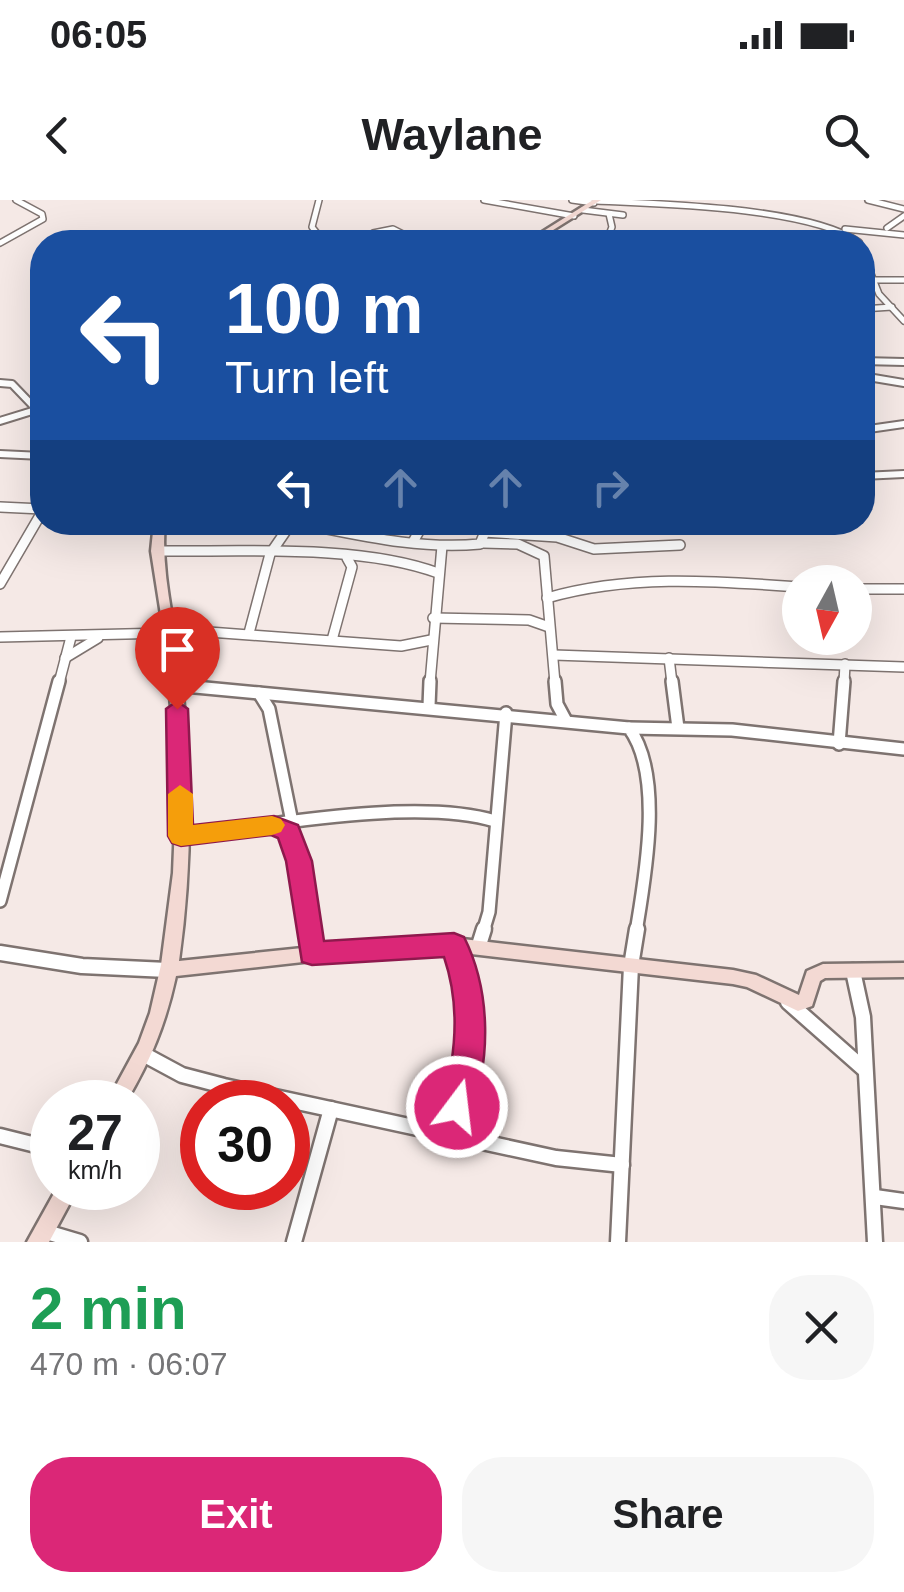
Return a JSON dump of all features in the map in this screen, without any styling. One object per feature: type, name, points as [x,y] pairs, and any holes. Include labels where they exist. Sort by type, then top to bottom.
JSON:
[{"type":"main road","points":[[550,230],[596,201]]},
{"type":"main road","points":[[128,1080],[158,1014],[174,944],[181,836],[180,733],[157,551],[159,535]]},
{"type":"main road","points":[[167,970],[312,954],[478,945],[750,980],[788,1001],[806,1001],[813,976],[823,971],[904,970]]},
{"type":"main road","points":[[40,1236],[55,1210]]},
{"type":"street","points":[[0,244],[43,219],[42,214],[16,200]]},
{"type":"street","points":[[314,230],[319,200]]},
{"type":"street","points":[[484,200],[574,216]]},
{"type":"street","points":[[572,200],[704,205],[840,229],[902,226]]},
{"type":"street","points":[[704,205],[710,200]]},
{"type":"street","points":[[868,200],[904,212]]},
{"type":"street","points":[[583,210],[624,216]]},
{"type":"street","points":[[884,229],[904,212]]},
{"type":"street","points":[[610,214],[611,230]]},
{"type":"street","points":[[884,229],[904,235]]},
{"type":"street","points":[[875,280],[904,280]]},
{"type":"street","points":[[875,289],[904,321]]},
{"type":"street","points":[[875,308],[892,307]]},
{"type":"street","points":[[875,362],[904,362]]},
{"type":"street","points":[[875,378],[904,383]]},
{"type":"street","points":[[0,383],[8,381],[30,400]]},
{"type":"street","points":[[0,420],[30,411]]},
{"type":"street","points":[[875,428],[904,424]]},
{"type":"street","points":[[0,454],[30,455]]},
{"type":"street","points":[[875,475],[904,474]]},
{"type":"street","points":[[0,507],[30,509]]},
{"type":"street","points":[[0,584],[30,531]]},
{"type":"street","points":[[248,633],[270,554],[283,535]]},
{"type":"street","points":[[354,535],[442,546],[476,535]]},
{"type":"street","points":[[413,542],[417,535]]},
{"type":"street","points":[[493,535],[544,556],[557,704],[565,719]]},
{"type":"street","points":[[529,535],[558,537],[594,549],[680,545]]},
{"type":"street","points":[[429,706],[431,640],[442,546]]},
{"type":"street","points":[[157,551],[347,558],[439,567]]},
{"type":"street","points":[[332,640],[352,567],[347,558]]},
{"type":"street","points":[[546,598],[574,590],[677,580],[782,586]]},
{"type":"street","points":[[872,589],[904,589]]},
{"type":"street","points":[[535,621],[548,614]]},
{"type":"street","points":[[433,618],[535,621],[550,627]]},
{"type":"street","points":[[0,636],[248,633],[407,646],[431,640]]},
{"type":"street","points":[[0,901],[72,637]]},
{"type":"street","points":[[64,658],[99,637]]},
{"type":"street","points":[[554,654],[904,667]]},
{"type":"street","points":[[668,658],[678,728]]},
{"type":"street","points":[[839,744],[844,664]]},
{"type":"street","points":[[174,685],[506,713],[628,728],[769,734],[904,750]]},
{"type":"street","points":[[259,693],[269,709],[292,822]]},
{"type":"street","points":[[478,945],[488,920],[506,713]]},
{"type":"street","points":[[618,1242],[630,966],[650,845],[638,740],[628,728]]},
{"type":"street","points":[[181,836],[292,822],[478,813],[496,804]]},
{"type":"street","points":[[478,813],[495,821]]},
{"type":"street","points":[[274,825],[293,836],[312,954]]},
{"type":"street","points":[[449,1132],[465,1082],[470,1049],[463,969],[454,945]]},
{"type":"street","points":[[0,953],[82,966],[167,970]]},
{"type":"street","points":[[853,971],[863,1017],[875,1242]]},
{"type":"street","points":[[788,1001],[865,1070]]},
{"type":"street","points":[[143,1054],[196,1080],[556,1158],[622,1164]]},
{"type":"street","points":[[294,1242],[331,1109]]},
{"type":"street","points":[[0,1136],[30,1144]]},
{"type":"street","points":[[875,1197],[904,1201]]},
{"type":"street","points":[[40,1236],[80,1242]]},
{"type":"slow traffic","points":[[180,794],[181,836],[272,825]]},
{"type":"route","points":[[177,709],[181,836],[274,825],[289,832],[299,861],[312,954],[454,945],[463,969],[471,1035],[470,1062],[457,1107]]}]
